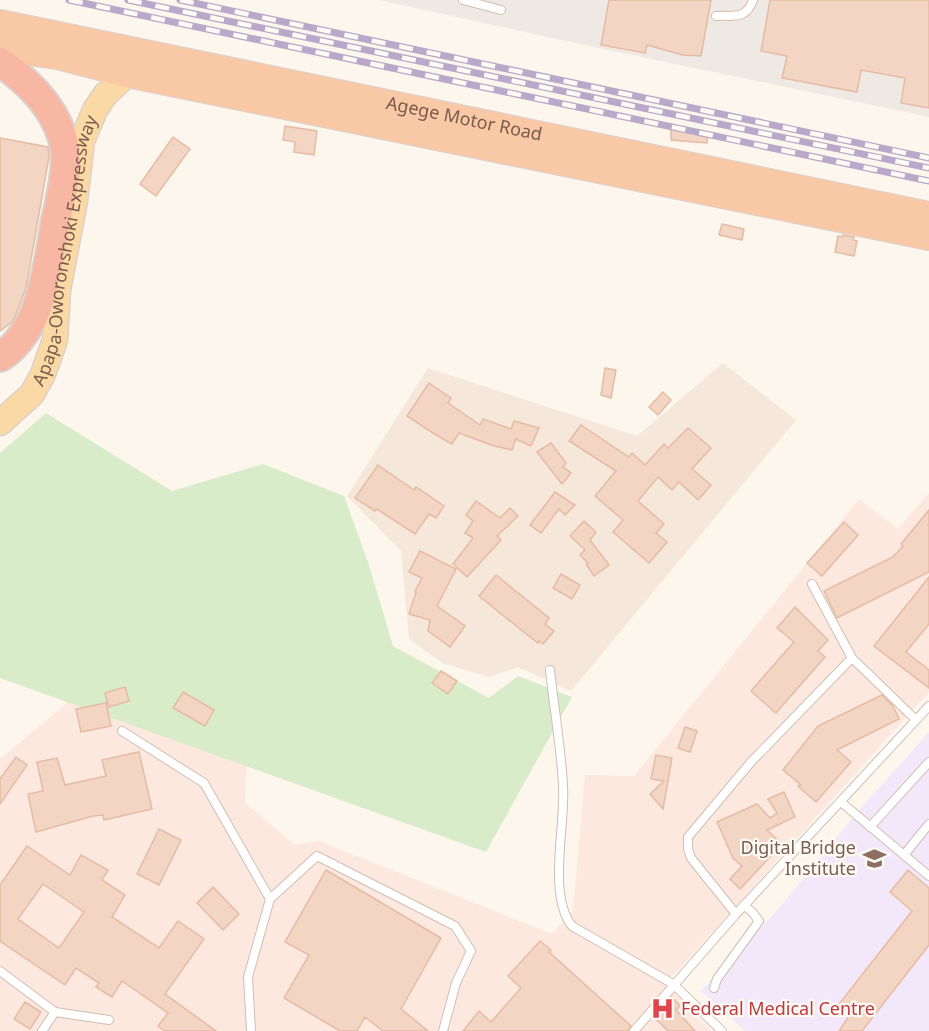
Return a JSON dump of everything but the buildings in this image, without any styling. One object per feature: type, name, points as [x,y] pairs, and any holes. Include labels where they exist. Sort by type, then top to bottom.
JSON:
[{"type":"highway","name":"Agege Motor Road","points":[[0,23],[929,237]]},
{"type":"highway","name":"Agege Motor Road","points":[[0,48],[57,56],[127,74],[422,122],[929,215]]},
{"type":"highway","points":[[0,62],[34,89],[52,112],[65,149],[63,184],[39,303],[27,327],[9,352],[0,357]]},
{"type":"main road","name":"Apapa-Oworonshoki Expressway","points":[[0,423],[32,394],[43,374],[55,340],[58,290],[75,201],[82,141],[105,95],[127,74]]},
{"type":"lane","points":[[462,0],[501,10]]},
{"type":"lane","points":[[716,16],[742,15],[750,9],[753,0]]},
{"type":"lane","points":[[812,584],[852,658],[916,720]]},
{"type":"lane","points":[[736,914],[691,858],[688,837],[751,762],[852,658]]},
{"type":"lane","points":[[550,670],[563,787],[560,858],[563,913],[572,926],[581,932],[673,984],[722,1031]]},
{"type":"lane","points":[[634,1031],[744,905],[929,706]]},
{"type":"lane","points":[[122,731],[204,783],[270,899]]},
{"type":"lane","points":[[870,827],[929,762]]},
{"type":"lane","points":[[841,802],[929,876]]},
{"type":"lane","points":[[904,855],[929,824]]},
{"type":"lane","points":[[251,1031],[248,977],[270,899],[317,856],[455,926],[471,951],[456,983],[442,1031]]},
{"type":"lane","points":[[714,988],[717,979],[759,921],[744,905]]},
{"type":"lane","points":[[0,971],[55,1011],[109,1020]]},
{"type":"lane","points":[[42,1031],[55,1011]]},
{"type":"shaded area","points":[[379,0],[929,0],[929,117],[570,42]]},
{"type":"shaded area","points":[[723,363],[796,420],[571,691],[518,667],[489,677],[442,663],[409,639],[401,551],[347,496],[428,368],[637,436]]},
{"type":"shaded area","points":[[929,493],[929,692],[683,965],[665,982],[711,1031],[0,1031],[0,759],[88,685],[247,758],[245,803],[295,845],[319,841],[552,934],[573,910],[585,775],[634,776],[859,499],[898,529]]},
{"type":"shaded area","name":"Digital Bridge Institute","points":[[929,732],[929,1031],[745,1031],[701,991],[780,907],[859,810]]},
{"type":"green space","points":[[46,413],[172,491],[263,464],[344,496],[369,565],[393,646],[489,698],[518,676],[572,697],[486,852],[0,678],[0,453]]},
{"type":"railway","points":[[69,0],[929,181]]},
{"type":"railway","points":[[128,0],[929,168]]},
{"type":"railway","points":[[180,0],[929,158]]},
{"type":"place","name":"Digital Bridge Institute","points":[[874,858]]},
{"type":"place","name":"Federal Medical Centre","points":[[663,1009]]}]
